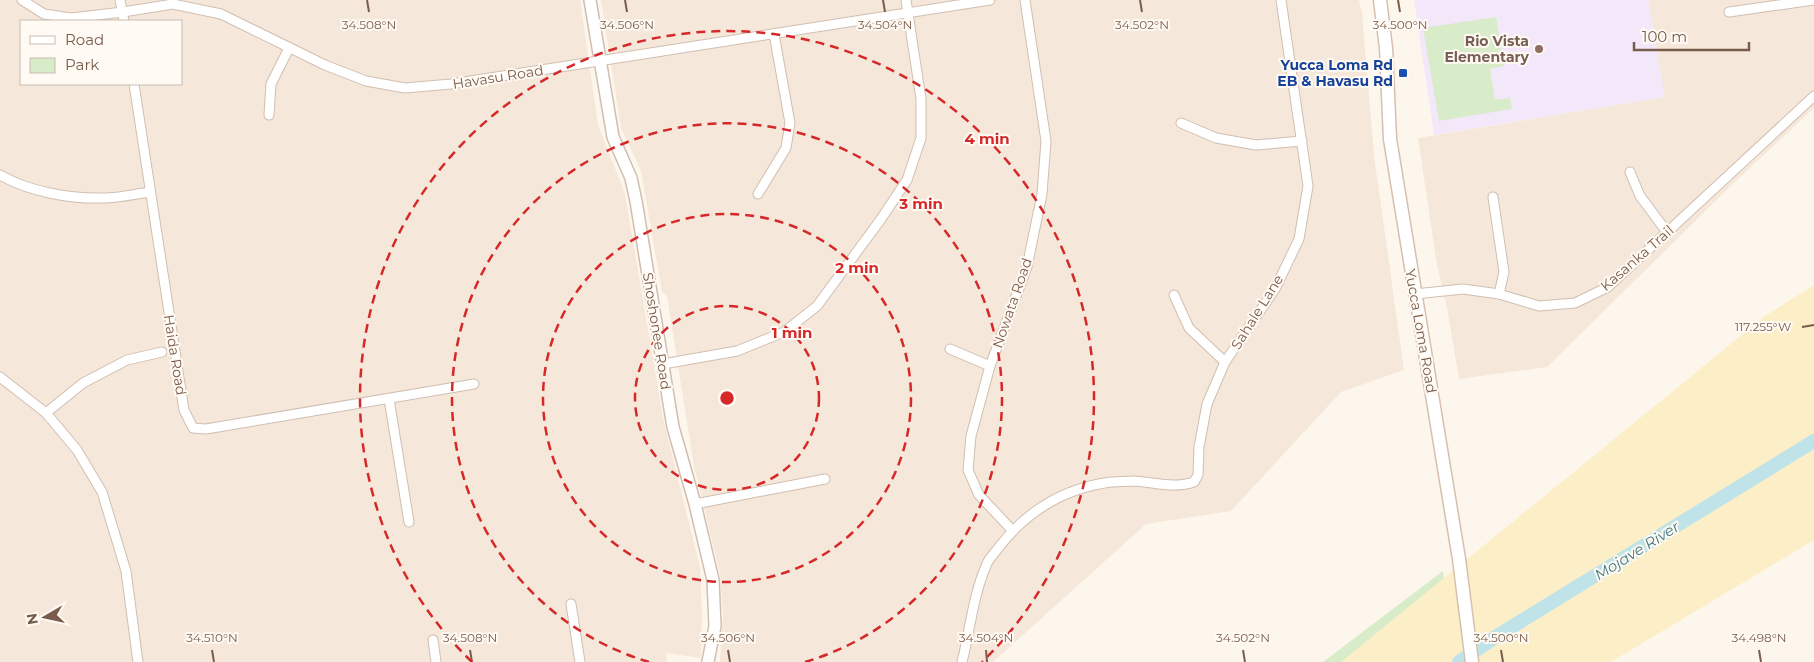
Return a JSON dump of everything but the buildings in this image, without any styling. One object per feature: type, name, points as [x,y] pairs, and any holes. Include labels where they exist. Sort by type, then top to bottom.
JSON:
[{"type":"main road","name":"Yucca Loma Road","points":[[1380,0],[1386,48],[1390,139],[1462,579],[1472,662]]},
{"type":"street","name":"Havasu Road","points":[[22,0],[44,14],[71,18],[123,17],[173,4],[221,14],[325,65],[366,80],[405,88],[451,84],[990,0]]},
{"type":"street","points":[[120,0],[123,17]]},
{"type":"street","name":"Shoshonee Road","points":[[590,0],[613,137],[631,178],[636,201],[673,428],[695,504],[713,580],[715,626],[708,662]]},
{"type":"street","points":[[663,364],[736,351],[784,332],[817,306],[881,219],[907,180],[921,138],[921,99],[906,0]]},
{"type":"street","name":"Nowata Road","points":[[1012,530],[979,495],[968,470],[971,436],[990,366],[1027,267],[1042,194],[1046,141],[1025,0]]},
{"type":"street","name":"Sahale Lane","points":[[1012,530],[1032,513],[1070,492],[1110,482],[1133,481],[1183,486],[1194,482],[1198,475],[1199,447],[1207,404],[1225,362],[1275,289],[1299,239],[1308,186],[1280,0]]},
{"type":"street","points":[[1728,12],[1814,0]]},
{"type":"street","points":[[758,194],[786,148],[790,123],[774,34]]},
{"type":"street","points":[[268,115],[271,84],[289,48]]},
{"type":"street","name":"Haida Road","points":[[134,85],[184,410],[193,428],[206,430],[474,384]]},
{"type":"street","name":"Kasanka Trail","points":[[1415,294],[1464,289],[1499,294],[1539,306],[1575,303],[1608,287],[1814,96]]},
{"type":"street","points":[[1181,122],[1216,138],[1256,145],[1302,141]]},
{"type":"street","points":[[1630,172],[1640,196],[1667,232]]},
{"type":"street","points":[[0,175],[41,190],[70,196],[106,198],[150,192]]},
{"type":"street","points":[[1493,197],[1504,272],[1499,294]]},
{"type":"street","points":[[1174,295],[1189,328],[1225,362]]},
{"type":"street","points":[[950,349],[990,366]]},
{"type":"street","points":[[46,413],[83,383],[127,360],[162,352]]},
{"type":"street","points":[[0,377],[46,413],[78,450],[102,492],[126,572],[138,662]]},
{"type":"street","points":[[390,398],[409,522]]},
{"type":"street","points":[[695,504],[826,479]]},
{"type":"street","points":[[962,662],[973,606],[986,564],[1012,530]]},
{"type":"street","points":[[571,604],[580,662]]},
{"type":"street","points":[[433,640],[436,662]]},
{"type":"shaded area","points":[[0,0],[580,0],[598,125],[625,194],[664,423],[700,567],[702,612],[701,658],[666,653],[667,662],[0,662]]},
{"type":"shaded area","points":[[601,0],[1359,0],[1362,13],[1374,155],[1404,370],[1341,392],[1231,511],[1146,524],[993,662],[720,662],[723,614],[720,574],[694,466],[667,296],[662,292],[641,171],[621,128]]},
{"type":"shaded area","name":"Rio Vista Elementary","points":[[1414,0],[1648,0],[1665,97],[1434,135]]},
{"type":"shaded area","points":[[1648,0],[1814,0],[1814,108],[1738,179],[1547,367],[1459,379],[1447,308],[1437,265],[1418,138],[1664,97]]},
{"type":"green space","points":[[1496,17],[1504,66],[1490,69],[1495,100],[1510,98],[1512,109],[1439,121],[1423,28]]},
{"type":"green space","points":[[1443,571],[1455,662],[1323,662]]},
{"type":"sand","points":[[1814,285],[1814,540],[1611,662],[1341,662],[1765,316]]},
{"type":"waterway","name":"Mojave River","points":[[1459,662],[1497,636],[1814,441]]},
{"type":"place","name":"Rio Vista Elementary","points":[[1539,49]]},
{"type":"place","name":"Yucca Loma Rd EB & Havasu Rd","points":[[1403,73]]}]
